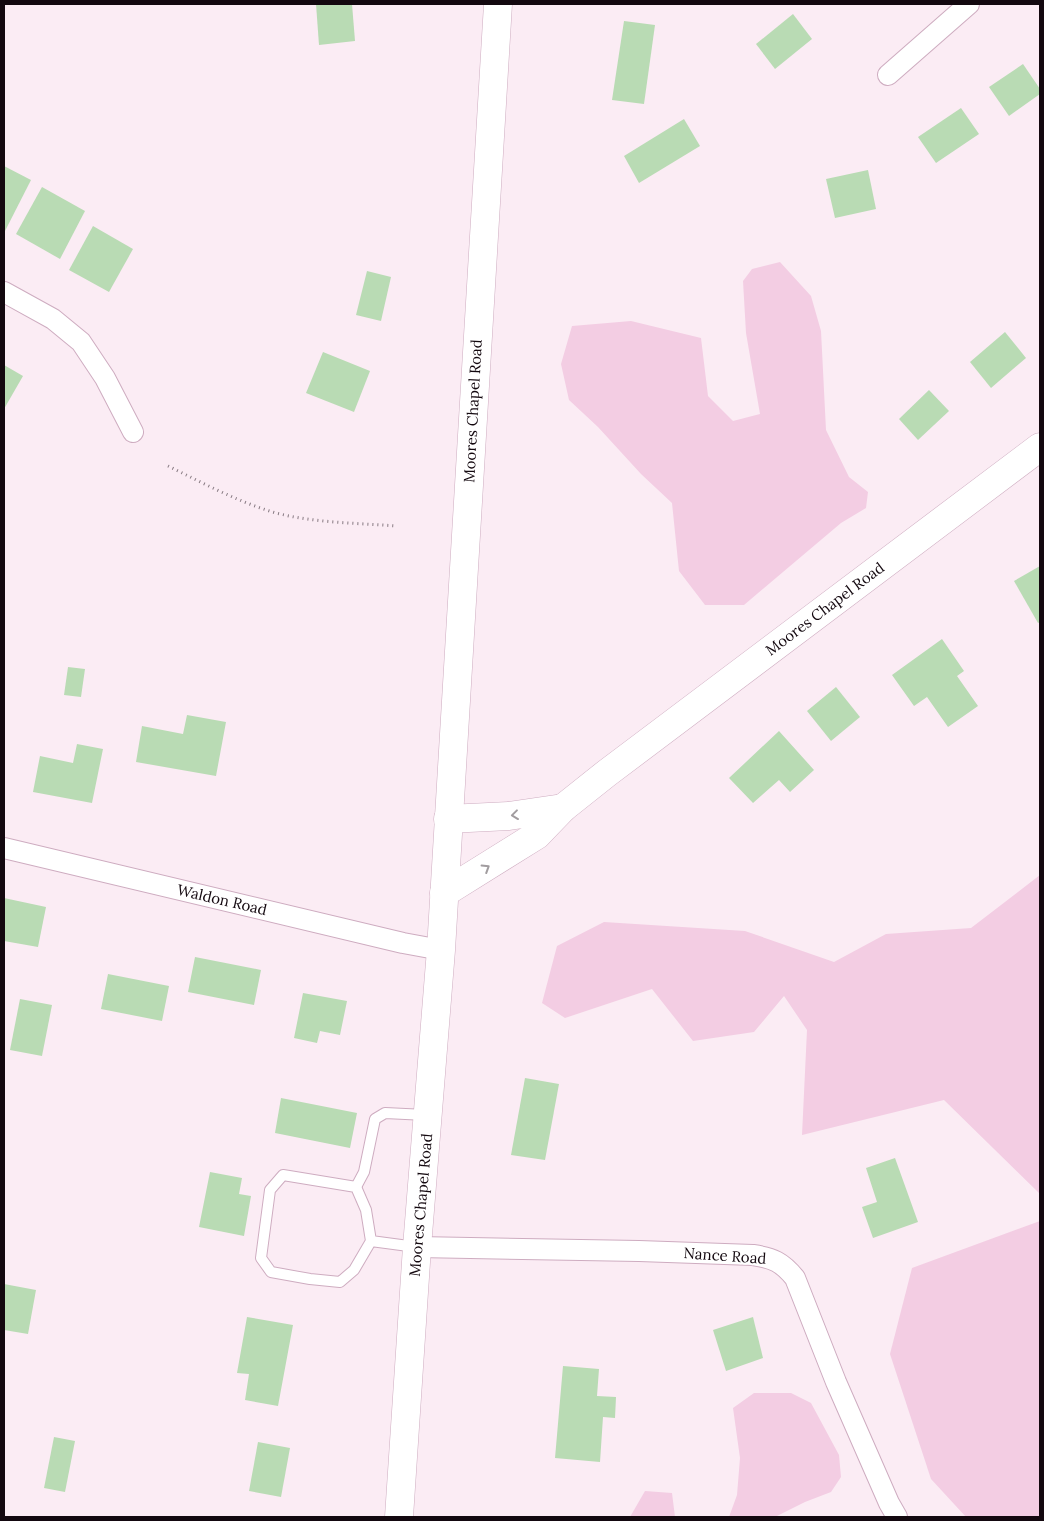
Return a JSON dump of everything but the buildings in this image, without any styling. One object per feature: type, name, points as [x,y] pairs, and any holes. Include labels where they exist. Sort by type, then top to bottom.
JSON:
[{"type":"main road","name":"Moores Chapel Road","points":[[398,1517],[441,950],[498,4]]},
{"type":"main road","name":"Moores Chapel Road","points":[[444,894],[537,835],[563,808],[615,767],[1040,447]]},
{"type":"main road","name":"Moores Chapel Road","points":[[448,819],[509,816],[563,808]]},
{"type":"street","points":[[888,75],[969,4]]},
{"type":"street","points":[[4,292],[53,319],[81,342],[105,378],[134,432]]},
{"type":"street","name":"Waldon Road","points":[[4,848],[394,941],[441,950]]},
{"type":"street","name":"Nance Road","points":[[417,1247],[649,1251],[753,1255],[770,1258],[786,1267],[795,1278],[836,1382],[897,1517]]},
{"type":"lane","points":[[356,1187],[364,1172],[375,1119],[385,1113],[428,1115]]},
{"type":"lane","points":[[283,1175],[356,1187],[366,1210],[371,1241],[354,1270],[340,1282],[271,1272],[261,1258],[270,1190],[283,1175]]},
{"type":"lane","points":[[371,1241],[417,1247]]},
{"type":"path","points":[[168,466],[247,504],[278,513],[314,520],[397,526]]},
{"type":"shaded area","points":[[780,262],[811,296],[821,331],[826,430],[849,477],[868,492],[866,508],[841,523],[744,605],[705,605],[679,571],[672,503],[569,400],[561,364],[572,326],[631,321],[701,338],[708,396],[733,421],[760,414],[746,333],[743,281],[752,269]]},
{"type":"shaded area","points":[[1040,875],[1040,1194],[944,1100],[802,1135],[807,1030],[784,996],[754,1032],[693,1041],[652,989],[565,1018],[542,1003],[557,946],[604,922],[745,931],[834,962],[886,934],[971,928]]},
{"type":"shaded area","points":[[1040,1221],[1040,1517],[966,1517],[931,1479],[890,1354],[912,1268]]},
{"type":"shaded area","points":[[754,1393],[791,1393],[811,1403],[839,1455],[841,1477],[831,1492],[775,1517],[729,1517],[737,1495],[740,1458],[733,1408]]},
{"type":"shaded area","points":[[645,1491],[672,1493],[675,1517],[630,1517]]}]
